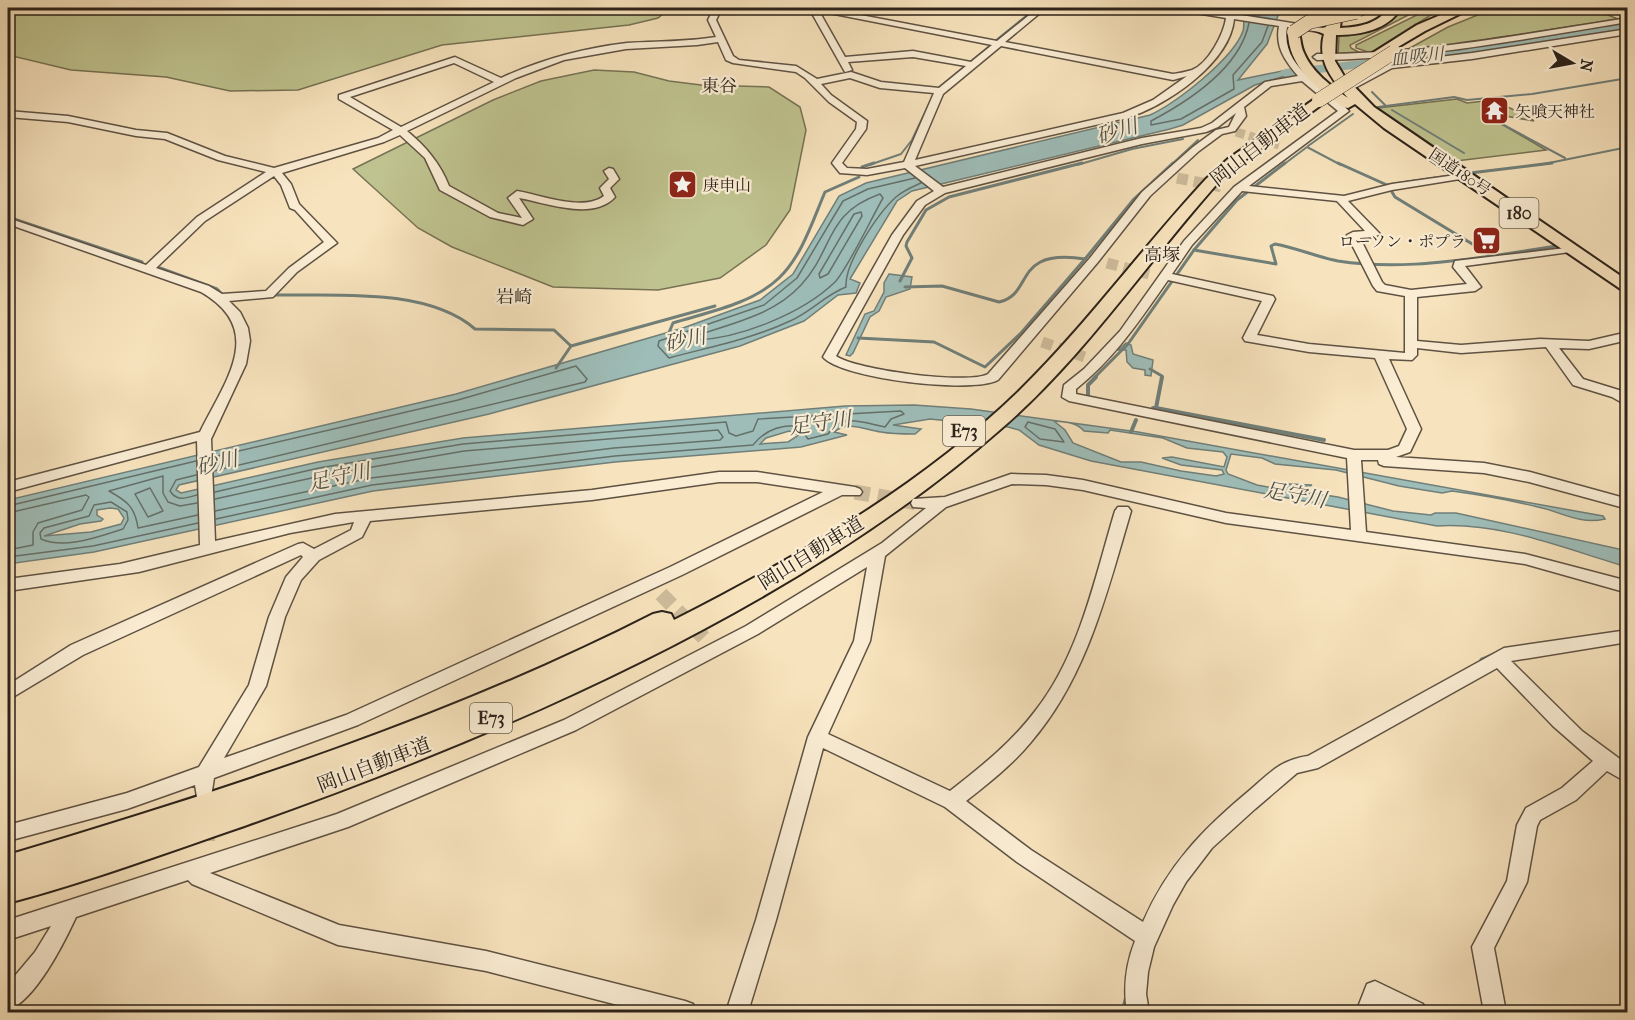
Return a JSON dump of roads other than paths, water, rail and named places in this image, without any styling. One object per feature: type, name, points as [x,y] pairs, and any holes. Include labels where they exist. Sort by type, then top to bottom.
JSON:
[{"type":"highway","points":[[1325,8],[1328,31]]},
{"type":"highway","points":[[1315,73],[1336,8]]},
{"type":"highway","points":[[1342,8],[1351,15],[1363,18],[1376,17],[1390,8]]},
{"type":"highway","points":[[1370,8],[1286,27],[1315,73],[1342,100],[1409,138]]},
{"type":"highway","points":[[1328,31],[1374,26],[1387,19],[1390,8]]},
{"type":"highway","points":[[1385,52],[1416,25],[1449,8]]},
{"type":"highway","name":"岡山自動車道","points":[[1385,52],[1421,28],[1466,8]]},
{"type":"highway","name":"岡山自動車道","points":[[8,889],[162,841],[345,778],[573,681],[668,635],[797,564],[926,469],[1019,392],[1101,315],[1149,252],[1211,182],[1233,162],[1315,73],[1385,52],[1481,8]]},
{"type":"highway","name":"国道180号","points":[[1315,73],[1352,88],[1362,104],[1628,289]]},
{"type":"highway","name":"岡山自動車道","points":[[8,868],[259,790],[426,728],[657,623],[724,588],[926,469]]},
{"type":"street","points":[[718,8],[712,20],[719,39],[732,60],[793,68],[817,82],[830,99],[862,121],[861,129],[837,163],[838,168],[843,171],[861,172],[909,166],[1126,115],[1162,100],[1212,55],[1231,26],[1232,15]]},
{"type":"street","points":[[814,8],[1173,77],[1194,72]]},
{"type":"street","points":[[814,8],[851,75]]},
{"type":"street","points":[[909,166],[941,92],[970,64],[1042,8]]},
{"type":"street","points":[[1178,8],[1232,15],[1286,27],[1328,31]]},
{"type":"street","points":[[1240,108],[1241,116],[1228,132],[1196,149],[1172,177],[1146,194],[1101,262],[1028,337],[993,378],[986,381],[851,370],[834,363],[829,357],[898,235],[921,203],[939,190],[1209,128],[1240,108],[1261,89],[1275,82],[1449,49],[1628,20]]},
{"type":"street","points":[[1352,88],[1365,88],[1369,76],[1390,66],[1472,56],[1628,31]]},
{"type":"street","points":[[148,269],[201,219],[273,172],[381,140],[400,129],[542,64],[626,45],[697,43],[719,39]]},
{"type":"street","points":[[844,60],[913,54],[970,64]]},
{"type":"street","points":[[502,82],[455,60],[342,98],[400,129],[440,170],[444,188],[508,220],[523,222],[528,219],[513,198],[517,194],[549,202],[590,205],[603,202],[610,197],[605,188],[614,179],[609,171]]},
{"type":"street","points":[[1315,73],[1344,111],[1241,189],[1188,243],[1124,334],[1069,388],[1069,397],[1376,460],[1484,468],[1530,477],[1628,504]]},
{"type":"street","points":[[817,82],[851,75],[880,85],[941,92]]},
{"type":"street","points":[[8,114],[68,119],[136,133],[167,136],[222,158],[273,172],[286,184],[294,206],[299,208],[331,243],[293,270],[269,294],[219,298]]},
{"type":"street","points":[[1172,136],[1189,137],[1228,132]]},
{"type":"street","points":[[1279,145],[1291,149]]},
{"type":"street","points":[[909,166],[939,190]]},
{"type":"street","points":[[1241,189],[1343,199],[1390,187],[1466,176]]},
{"type":"street","points":[[1343,199],[1343,203],[1374,234],[1353,235],[1381,288],[1411,294],[1475,286],[1459,267],[1459,263],[1570,249]]},
{"type":"street","points":[[8,221],[205,289],[219,298],[239,321],[243,334],[243,352],[205,437],[207,544]]},
{"type":"street","points":[[1165,277],[1269,299],[1249,338],[1381,356],[1411,356],[1413,344],[1411,294]]},
{"type":"street","points":[[1413,344],[1461,349],[1598,344],[1628,336]]},
{"type":"street","points":[[1028,337],[1042,342]]},
{"type":"street","points":[[1551,344],[1578,382],[1607,389],[1628,402]]},
{"type":"street","points":[[1359,456],[1399,453],[1409,443],[1413,429],[1381,356]]},
{"type":"street","points":[[1084,357],[1098,362]]},
{"type":"street","points":[[8,487],[205,437]]},
{"type":"street","points":[[1358,533],[1359,456]]},
{"type":"street","points":[[8,585],[94,574],[155,562],[207,544],[301,525],[364,516],[592,495],[719,477],[757,477],[855,492]]},
{"type":"street","points":[[8,930],[68,912],[201,861],[363,812],[570,725],[877,554],[940,504],[999,482],[1031,479],[1083,485],[1203,514],[1358,533],[1525,559],[1628,587]]},
{"type":"street","points":[[8,832],[204,782],[656,588],[839,490]]},
{"type":"street","points":[[918,503],[940,504]]},
{"type":"street","points":[[952,801],[1026,737],[1054,699],[1072,663],[1086,625],[1123,511]]},
{"type":"street","points":[[204,782],[257,686],[277,617],[294,578],[313,556],[357,533],[364,516]]},
{"type":"street","points":[[8,693],[77,650],[175,604],[303,548],[313,556]]},
{"type":"street","points":[[737,1012],[766,920],[816,737],[862,641],[877,554]]},
{"type":"street","points":[[1138,1012],[1134,1002],[1142,934],[1203,843],[1292,766],[1311,763],[1510,653],[1628,636]]},
{"type":"street","points":[[1499,658],[1547,708],[1605,761],[1628,775]]},
{"type":"street","points":[[816,737],[952,801],[1024,856],[1142,934]]},
{"type":"street","points":[[1495,1012],[1483,947],[1517,882],[1527,825],[1533,814],[1569,794],[1605,761]]},
{"type":"street","points":[[201,861],[199,878],[338,935],[486,961],[685,1012]]},
{"type":"street","points":[[8,999],[38,969],[56,940],[68,912]]},
{"type":"street","points":[[1367,1012],[1375,992],[1415,1012]]},
{"type":"water","points":[[1243,8],[1281,8],[1267,44],[1238,80],[1292,69],[1295,73],[1255,85],[1183,125],[912,191],[897,201],[850,279],[860,283],[856,293],[838,295],[804,321],[740,346],[489,414],[179,485],[176,490],[181,493],[318,462],[463,438],[845,406],[914,405],[971,409],[1064,422],[1054,421],[1065,430],[1073,443],[1121,462],[1141,462],[1216,476],[1224,474],[1222,470],[1181,465],[1162,458],[1172,457],[1224,467],[1227,457],[1223,452],[1187,448],[1163,438],[1110,430],[1108,433],[1084,431],[1067,422],[1138,432],[1603,516],[1605,519],[1579,519],[1517,502],[1452,491],[1442,493],[1399,486],[1336,470],[1275,464],[1262,458],[1231,454],[1226,470],[1228,474],[1257,485],[1284,490],[1289,484],[1312,485],[1297,491],[1338,497],[1393,511],[1431,515],[1456,513],[1628,551],[1627,567],[1510,532],[1462,526],[1437,526],[1091,461],[1039,445],[1019,430],[1008,427],[930,419],[893,425],[921,429],[915,434],[889,433],[851,426],[839,428],[834,432],[847,435],[801,447],[615,462],[373,491],[94,552],[8,564],[8,500],[456,394],[683,328],[760,300],[793,274],[839,196],[866,183],[1150,115],[1188,91],[1216,67],[1237,42],[1243,31]],"holes":[[[789,431],[799,435],[788,442],[760,444],[766,438]],[[118,509],[124,518],[121,524],[91,532],[44,536],[80,524],[101,521],[103,519],[97,515],[97,510]]]},
{"type":"water","points":[[889,274],[912,277],[910,289],[886,297],[879,311],[870,317],[853,353],[850,356],[846,355],[865,314],[874,311],[884,292],[884,283]]},
{"type":"water","points":[[1126,343],[1131,345],[1133,354],[1153,360],[1151,376],[1145,375],[1145,370],[1133,368],[1127,362],[1126,350],[1118,350]]},
{"type":"waterway","points":[[995,41],[1036,8]]},
{"type":"waterway","name":"血吸川","points":[[1285,73],[1506,47],[1628,27]]},
{"type":"waterway","points":[[937,89],[992,44]]},
{"type":"waterway","points":[[1386,106],[1454,97],[1467,100],[1532,94],[1628,78]]},
{"type":"waterway","points":[[1372,92],[1386,106]]},
{"type":"waterway","points":[[869,165],[901,154],[912,140],[930,102]]},
{"type":"waterway","points":[[1378,107],[1386,106]]},
{"type":"waterway","points":[[1392,110],[1464,153]]},
{"type":"waterway","points":[[1308,146],[1353,114]]},
{"type":"waterway","points":[[1487,116],[1565,158]]},
{"type":"waterway","name":"砂川","points":[[1077,165],[1132,149],[1183,139]]},
{"type":"waterway","points":[[1171,165],[1198,140]]},
{"type":"waterway","points":[[1283,165],[1307,147],[1341,165]]},
{"type":"waterway","points":[[1544,164],[1628,147]]},
{"type":"waterway","points":[[1452,160],[1459,165]]},
{"type":"waterway","points":[[862,167],[874,163]]},
{"type":"waterway","points":[[900,281],[912,258],[906,246],[907,242],[926,210],[949,197],[1082,163]]},
{"type":"waterway","points":[[1085,259],[1134,199],[1173,163]]},
{"type":"waterway","points":[[1194,250],[1237,200],[1285,163]]},
{"type":"waterway","points":[[1338,163],[1387,185],[1457,175]]},
{"type":"waterway","points":[[1457,163],[1471,173]]},
{"type":"waterway","points":[[1544,164],[1552,163]]},
{"type":"waterway","points":[[1471,173],[1544,164]]},
{"type":"waterway","points":[[1539,165],[1544,164]]},
{"type":"waterway","points":[[1471,173],[1523,209]]},
{"type":"waterway","name":"砂川","points":[[668,335],[673,323],[743,301],[779,278],[800,249],[825,192],[859,177]]},
{"type":"waterway","points":[[1389,187],[1395,197],[1492,256]]},
{"type":"waterway","points":[[8,217],[142,262]]},
{"type":"waterway","points":[[1194,250],[1276,264],[1271,246],[1275,244],[1338,261],[1376,265],[1434,263],[1492,256]]},
{"type":"waterway","points":[[1492,256],[1557,246]]},
{"type":"waterway","points":[[1094,378],[1128,344],[1194,250]]},
{"type":"waterway","points":[[905,287],[942,286],[999,302],[1010,297],[1028,273],[1045,260],[1062,257],[1085,259]]},
{"type":"waterway","points":[[858,338],[934,342],[985,367],[1021,333],[1085,259]]},
{"type":"waterway","points":[[160,268],[217,289],[224,296]]},
{"type":"waterway","points":[[272,295],[350,295],[406,300],[432,306],[455,316],[475,329],[554,330],[571,346]]},
{"type":"waterway","points":[[571,346],[715,306]]},
{"type":"waterway","points":[[556,368],[571,346]]},
{"type":"waterway","points":[[1150,369],[1162,377]]},
{"type":"waterway","points":[[1088,396],[1088,385],[1096,377]]},
{"type":"waterway","points":[[1156,408],[1162,377]]},
{"type":"waterway","points":[[1156,408],[1324,440]]},
{"type":"waterway","points":[[1131,432],[1136,420]]},
{"type":"waterway","points":[[1488,657],[1502,651]]},
{"type":"waterway","points":[[1482,660],[1492,656]]},
{"type":"waterway","points":[[1123,1012],[1127,996]]},
{"type":"tunnel","points":[[1236,132],[1279,145]]},
{"type":"tunnel","points":[[1177,178],[1227,188]]},
{"type":"tunnel","points":[[1107,263],[1149,274]]},
{"type":"tunnel","points":[[1042,342],[1085,357]]},
{"type":"tunnel","points":[[855,492],[918,503]]},
{"type":"tunnel","points":[[661,594],[709,643]]},
{"type":"tunnel","points":[[205,821],[205,849]]},
{"type":"place","name":"矢喰天神社","points":[[1494,111]]},
{"type":"place","name":"庚申山","points":[[682,185]]},
{"type":"place","name":"ローソン・ポプラ","points":[[1487,241]]},
{"type":"district","name":"東谷","points":[[719,86]]},
{"type":"district","name":"高塚","points":[[1162,255]]},
{"type":"district","name":"岩崎","points":[[514,297]]},
{"type":"water label","name":"足守川","points":[[820,423]]},
{"type":"water label","name":"足守川","points":[[339,477]]},
{"type":"water label","name":"足守川","points":[[1295,495]]}]
